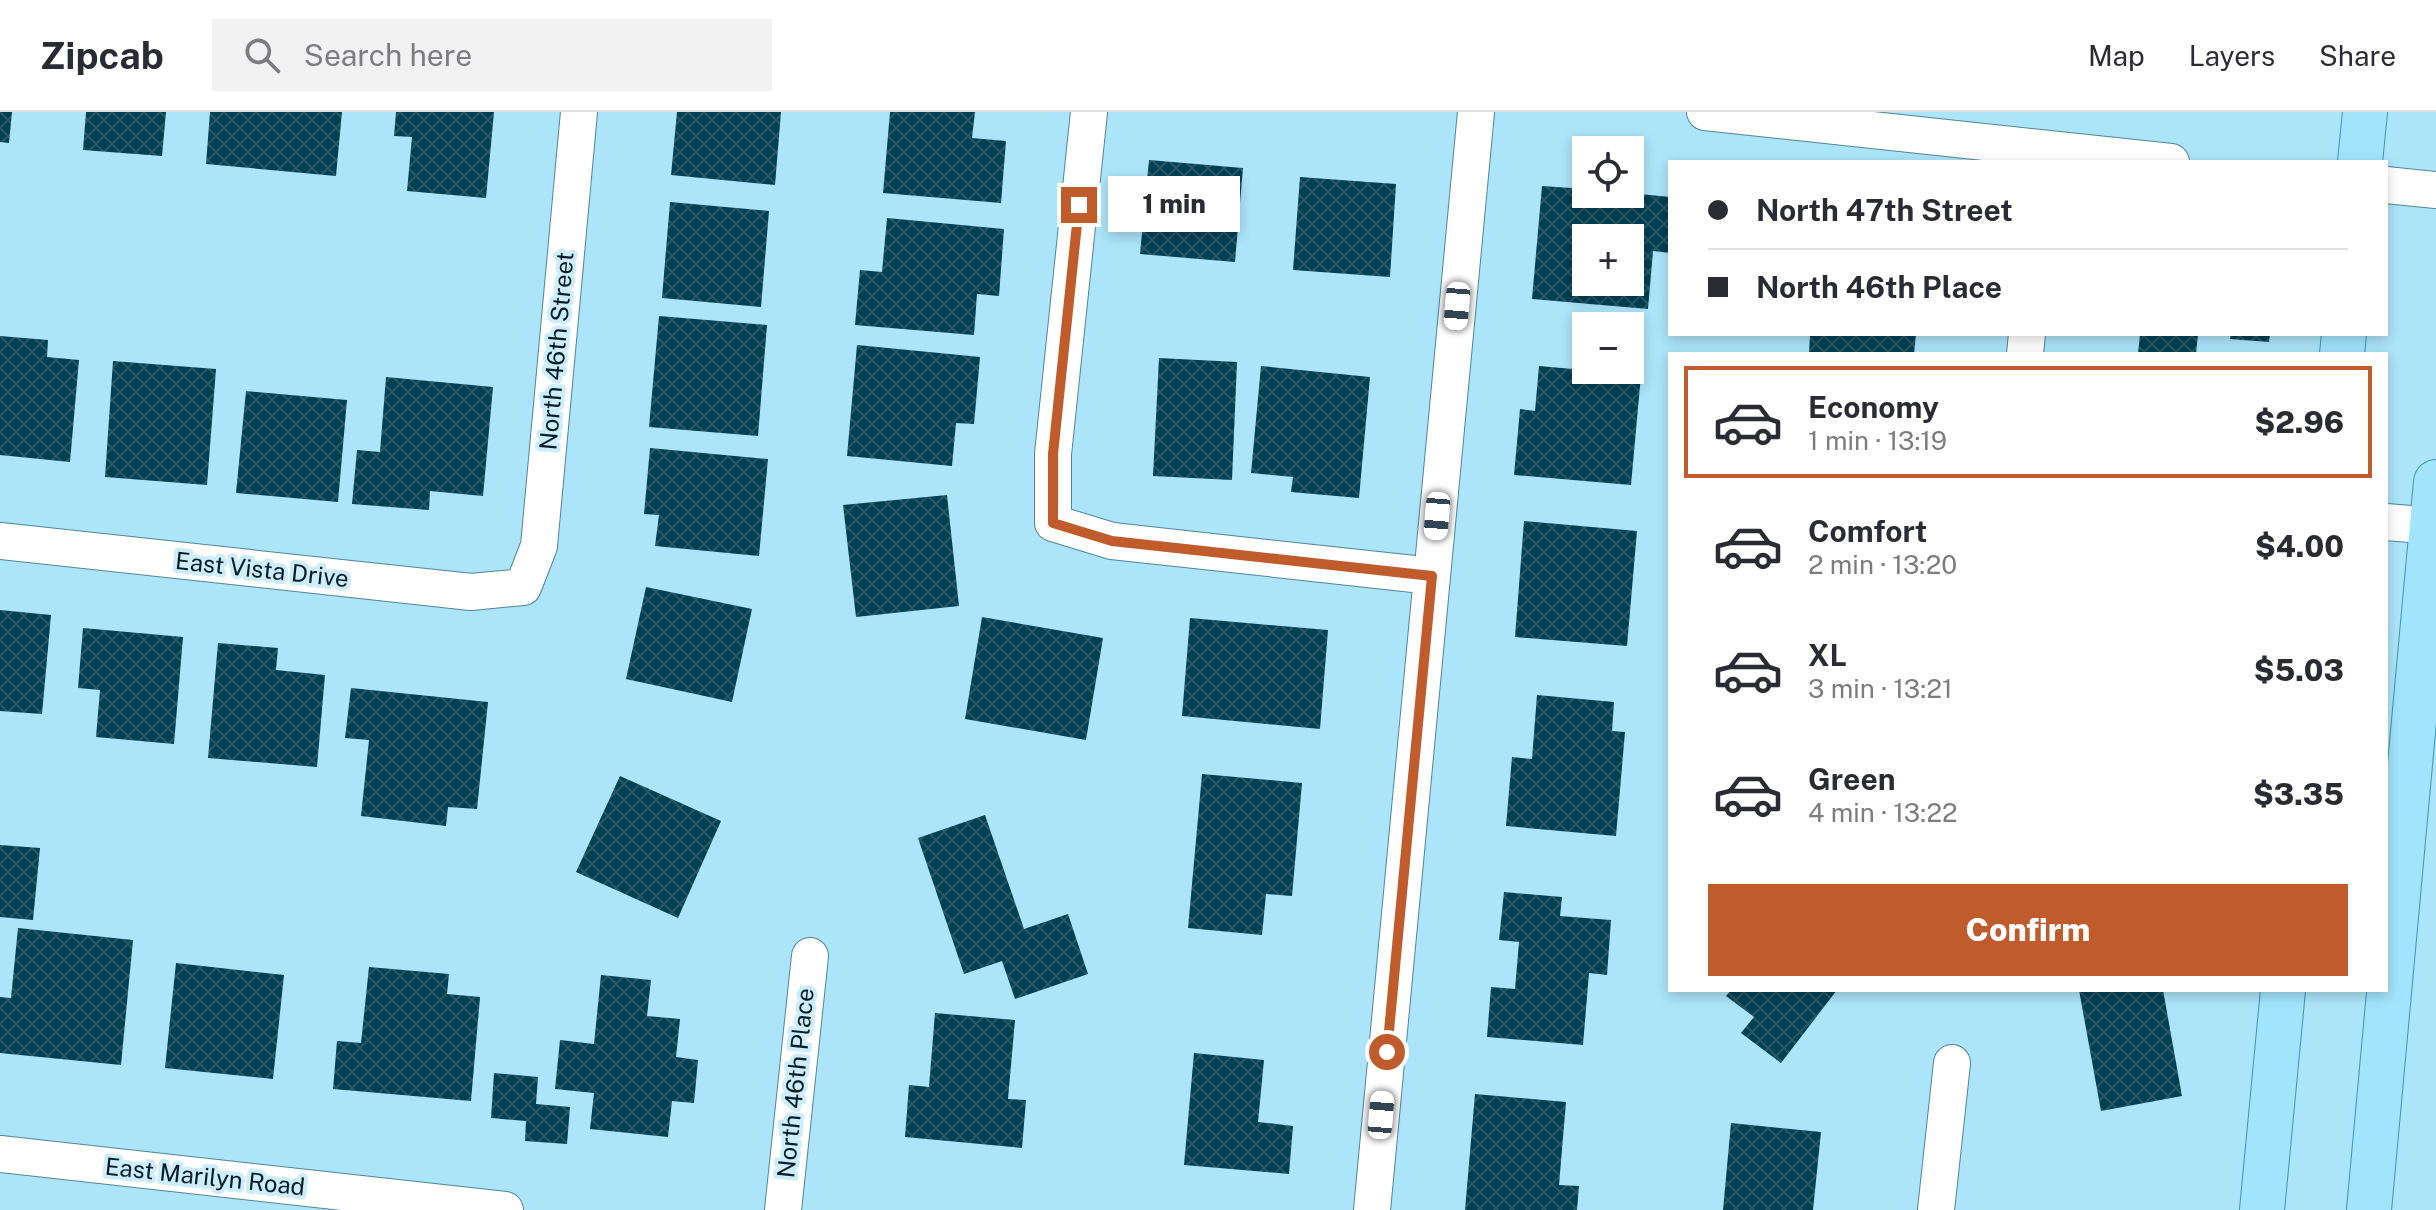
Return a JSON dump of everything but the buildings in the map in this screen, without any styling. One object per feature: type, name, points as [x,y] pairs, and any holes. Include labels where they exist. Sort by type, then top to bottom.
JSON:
[{"type":"main road","points":[[2360,160],[2365,112]]},
{"type":"main road","points":[[2369,1210],[2436,482]]},
{"type":"main road","points":[[2262,1210],[2283,992]]},
{"type":"street","name":"North 46th Street","points":[[523,587],[539,546],[579,112]]},
{"type":"street","points":[[1089,112],[1053,454],[1053,523],[1112,541],[1432,576]]},
{"type":"street","points":[[1372,1210],[1476,112]]},
{"type":"street","points":[[1705,112],[2046,155],[2135,160]]},
{"type":"street","points":[[2388,185],[2436,190]]},
{"type":"street","points":[[2388,522],[2434,526]]},
{"type":"street","name":"East Vista Drive","points":[[0,541],[471,592],[523,587]]},
{"type":"street","name":"North 46th Place","points":[[783,1210],[810,956]]},
{"type":"street","points":[[1936,1210],[1952,1063]]},
{"type":"street","name":"East Marilyn Road","points":[[0,1154],[505,1210]]},
{"type":"route","points":[[1079,205],[1053,454],[1053,523],[1112,541],[1432,576],[1387,1052]]}]
